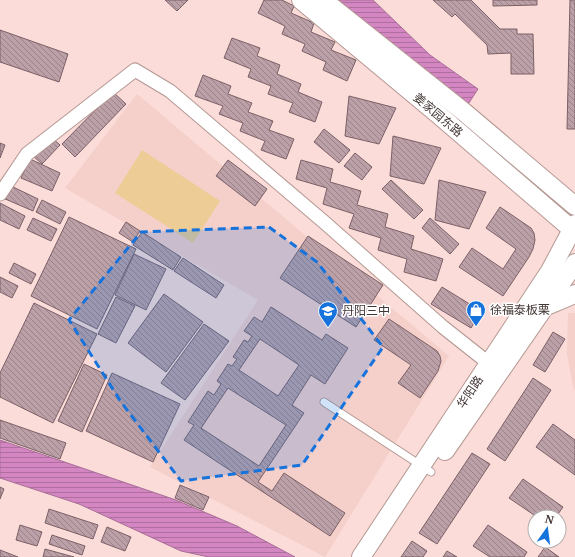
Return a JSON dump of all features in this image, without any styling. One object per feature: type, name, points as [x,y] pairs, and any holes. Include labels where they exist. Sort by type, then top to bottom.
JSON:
[{"type":"main road","name":"姜家园东路","points":[[300,0],[574,229]]},
{"type":"main road","name":"姜家园东路","points":[[323,0],[464,112],[575,206]]},
{"type":"main road","name":"华阳路","points":[[361,557],[426,468],[495,367],[574,229]]},
{"type":"main road","name":"华阳路","points":[[495,367],[544,308],[575,263]]},
{"type":"main road","points":[[544,308],[575,294]]},
{"type":"main road","name":"华阳路","points":[[371,557],[426,468]]},
{"type":"street","points":[[0,194],[27,154],[135,70],[170,91],[318,217],[443,327],[495,367]]},
{"type":"lane","points":[[324,402],[426,468]]},
{"type":"highlighted area","points":[[269,227],[317,262],[383,347],[302,465],[181,481],[121,402],[69,320],[141,232]]},
{"type":"shaded area","points":[[338,0],[373,0],[430,55],[478,89],[467,106]]},
{"type":"shaded area","name":"丹阳三中","points":[[137,94],[449,356],[325,557],[150,467],[258,300],[65,188]]},
{"type":"shaded area","points":[[142,150],[220,201],[193,243],[115,193]]},
{"type":"shaded area","points":[[568,313],[575,313],[575,391],[567,354]]},
{"type":"shaded area","points":[[0,440],[176,500],[237,526],[295,557],[209,557],[181,551],[79,504],[0,478]]},
{"type":"building","points":[[165,0],[188,0],[177,11]]},
{"type":"building","points":[[264,0],[282,0],[294,6],[291,13],[314,23],[311,32],[335,42],[331,50],[356,60],[347,81],[323,70],[326,62],[302,51],[305,44],[282,34],[285,26],[258,13]]},
{"type":"building","points":[[433,0],[471,0],[500,29],[517,29],[517,34],[533,34],[534,74],[511,74],[511,53],[488,54],[487,45],[455,14],[452,17]]},
{"type":"building","points":[[493,0],[537,0],[537,5],[493,6]]},
{"type":"building","points":[[570,0],[575,0],[575,129],[567,129]]},
{"type":"building","points":[[0,30],[68,54],[59,82],[0,62]]},
{"type":"building","points":[[232,38],[260,48],[257,56],[280,65],[277,74],[301,84],[298,92],[322,102],[315,122],[289,112],[293,103],[268,94],[271,86],[248,77],[251,69],[224,58]]},
{"type":"building","points":[[203,75],[231,86],[228,94],[252,103],[248,112],[273,121],[269,130],[294,139],[286,159],[261,150],[265,141],[240,131],[243,123],[219,114],[223,106],[195,96]]},
{"type":"building","points":[[113,92],[126,104],[75,157],[62,144]]},
{"type":"building","points":[[349,96],[396,108],[379,144],[345,136]]},
{"type":"building","points":[[324,129],[350,150],[339,163],[314,142]]},
{"type":"building","points":[[393,136],[441,148],[424,184],[390,176]]},
{"type":"building","points":[[51,137],[60,145],[42,164],[33,156]]},
{"type":"building","points":[[0,143],[5,145],[0,158]]},
{"type":"building","points":[[355,153],[372,167],[362,180],[344,166]]},
{"type":"building","points":[[30,159],[60,173],[52,191],[21,178]]},
{"type":"building","points":[[228,160],[267,189],[255,206],[216,176]]},
{"type":"building","points":[[301,160],[333,169],[330,182],[361,191],[357,205],[388,214],[385,227],[414,236],[411,249],[443,259],[436,281],[404,272],[407,259],[378,250],[381,238],[349,228],[354,214],[323,204],[327,188],[296,179]]},
{"type":"building","points":[[391,180],[423,210],[414,219],[382,189]]},
{"type":"building","points":[[439,180],[486,192],[469,229],[435,220]]},
{"type":"building","points":[[9,185],[38,199],[33,211],[3,198]]},
{"type":"building","points":[[42,200],[66,212],[60,224],[36,212]]},
{"type":"building","points":[[0,203],[25,216],[19,229],[0,220]]},
{"type":"building","points":[[500,207],[531,228],[534,233],[535,240],[529,257],[503,296],[459,267],[472,248],[503,269],[516,249],[486,228]]},
{"type":"building","points":[[69,217],[136,249],[97,329],[31,296]]},
{"type":"building","points":[[33,218],[57,229],[51,241],[27,230]]},
{"type":"building","points":[[430,218],[459,244],[450,254],[422,228]]},
{"type":"building","points":[[126,222],[140,231],[133,242],[119,233]]},
{"type":"building","points":[[142,232],[181,257],[173,270],[133,245]]},
{"type":"building","points":[[308,236],[383,285],[356,327],[280,278]]},
{"type":"building","points":[[134,254],[166,269],[146,310],[115,295]]},
{"type":"building","points":[[183,258],[224,285],[216,298],[174,271]]},
{"type":"building","points":[[14,263],[36,274],[31,284],[9,273]]},
{"type":"building","points":[[0,277],[18,286],[12,298],[0,292]]},
{"type":"building","points":[[442,287],[481,311],[471,328],[431,304]]},
{"type":"building","points":[[164,294],[203,322],[166,372],[128,343]]},
{"type":"building","points":[[116,297],[135,306],[116,343],[98,334]]},
{"type":"building","points":[[34,303],[97,334],[53,423],[0,397],[0,373]]},
{"type":"building","points":[[271,307],[322,340],[326,334],[348,348],[325,384],[311,375],[292,405],[304,413],[258,482],[272,491],[284,473],[345,513],[330,536],[184,440],[194,425],[188,422],[208,391],[214,395],[221,384],[217,381],[228,364],[232,366],[237,359],[233,357],[244,340],[248,342],[252,336],[244,331],[254,317],[262,322]],"holes":[[[260,339],[299,365],[278,396],[239,370]],[[228,388],[286,425],[259,466],[201,428]]]},
{"type":"building","points":[[389,319],[437,351],[440,356],[441,361],[438,371],[420,398],[398,383],[411,365],[374,340]]},
{"type":"building","points":[[204,324],[229,341],[185,400],[161,383]]},
{"type":"building","points":[[553,332],[565,339],[545,372],[533,365]]},
{"type":"building","points":[[84,364],[107,375],[82,432],[58,421]]},
{"type":"building","points":[[112,373],[180,404],[153,462],[86,431]]},
{"type":"building","points":[[533,378],[551,390],[505,461],[487,449]]},
{"type":"building","points":[[0,420],[66,443],[60,459],[0,438]]},
{"type":"building","points":[[553,424],[575,440],[575,475],[536,447]]},
{"type":"building","points":[[472,453],[490,464],[437,544],[419,533]]},
{"type":"building","points":[[523,479],[563,507],[562,509],[527,509],[527,510],[509,498]]},
{"type":"building","points":[[180,485],[209,497],[203,510],[175,498]]},
{"type":"building","points":[[0,487],[4,489],[0,499]]},
{"type":"building","points":[[49,509],[98,525],[93,539],[45,523]]},
{"type":"building","points":[[20,525],[42,532],[37,546],[16,540]]},
{"type":"building","points":[[488,525],[527,552],[524,557],[490,557],[473,546]]},
{"type":"building","points":[[107,527],[131,537],[125,551],[101,542]]},
{"type":"building","points":[[52,535],[85,546],[82,555],[49,544]]},
{"type":"building","points":[[412,541],[427,551],[423,557],[401,557]]},
{"type":"building","points":[[45,549],[74,557],[43,557]]},
{"type":"building","points":[[544,549],[548,549],[559,557],[538,557]]},
{"type":"building","points":[[0,550],[18,557],[0,557]]},
{"type":"building","points":[[447,551],[457,557],[443,557]]},
{"type":"place","name":"徐福泰板栗","points":[[476,327]]},
{"type":"place","name":"丹阳三中","points":[[328,328]]}]
